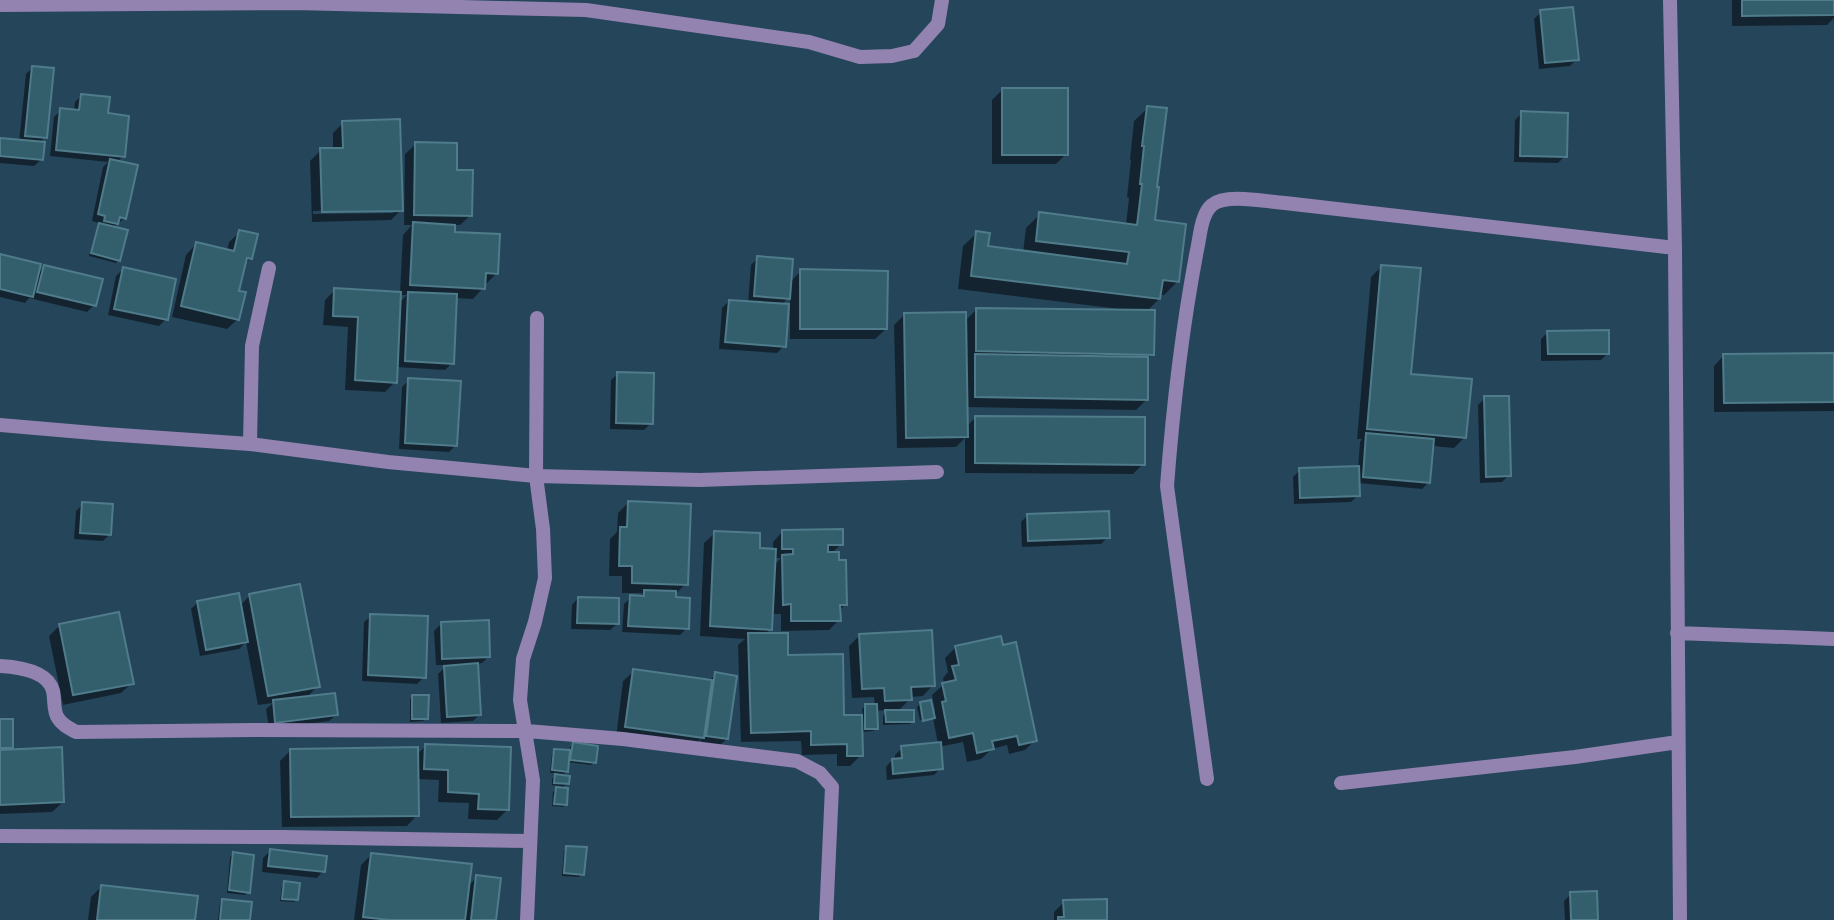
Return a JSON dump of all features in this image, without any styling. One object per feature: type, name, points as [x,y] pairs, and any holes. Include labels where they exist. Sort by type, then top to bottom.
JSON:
[{"type":"street","points":[[0,5],[295,2],[586,9],[809,42],[860,57],[914,51],[938,24],[942,0]]},
{"type":"street","points":[[1670,0],[1681,920]]},
{"type":"street","points":[[1207,779],[1167,485],[1188,298],[1204,218],[1210,205],[1224,198],[1286,203],[1675,248]]},
{"type":"street","points":[[250,444],[251,346],[269,268]]},
{"type":"street","points":[[527,920],[533,780],[520,699],[523,660],[545,578],[543,529],[536,477],[537,318]]},
{"type":"street","points":[[0,425],[250,444],[536,477],[700,480],[937,472]]},
{"type":"street","points":[[1677,633],[1834,639]]},
{"type":"street","points":[[0,666],[32,671],[47,679],[52,688],[56,716],[76,732],[527,731],[623,739],[797,761],[820,772],[832,787],[826,920]]},
{"type":"street","points":[[1341,783],[1575,757],[1678,742]]},
{"type":"street","points":[[0,836],[530,841]]},
{"type":"building","points":[[1742,0],[1834,0],[1834,15],[1742,16]]},
{"type":"building","points":[[1573,7],[1579,60],[1545,63],[1540,10]]},
{"type":"building","points":[[32,66],[54,68],[47,138],[25,136]]},
{"type":"building","points":[[1002,88],[1068,88],[1068,155],[1002,155]]},
{"type":"building","points":[[81,94],[110,97],[108,113],[129,116],[125,157],[56,150],[60,108],[79,110]]},
{"type":"building","points":[[1147,106],[1167,108],[1155,220],[1186,224],[1179,282],[1163,280],[1160,299],[971,276],[976,231],[990,233],[988,246],[1127,264],[1129,252],[1036,241],[1039,212],[1137,225]]},
{"type":"building","points":[[1521,111],[1568,113],[1567,157],[1520,156]]},
{"type":"building","points":[[400,119],[403,211],[322,212],[320,148],[343,148],[342,121]]},
{"type":"building","points":[[0,138],[45,142],[43,160],[0,156]]},
{"type":"building","points":[[415,142],[457,143],[457,170],[473,170],[472,216],[414,215]]},
{"type":"building","points":[[110,159],[138,165],[126,219],[120,217],[118,224],[104,221],[105,216],[98,214]]},
{"type":"building","points":[[413,222],[455,225],[455,232],[500,234],[498,274],[486,273],[485,289],[410,285]]},
{"type":"building","points":[[99,223],[128,230],[120,261],[91,253]]},
{"type":"building","points":[[239,230],[258,234],[252,259],[247,258],[239,291],[246,292],[239,320],[181,306],[196,242],[234,251]]},
{"type":"building","points":[[0,254],[41,264],[33,297],[0,289]]},
{"type":"building","points":[[757,256],[793,259],[790,299],[754,296]]},
{"type":"building","points":[[44,265],[103,279],[96,306],[37,292]]},
{"type":"building","points":[[1381,265],[1421,268],[1411,374],[1472,379],[1466,438],[1367,429]]},
{"type":"building","points":[[123,267],[176,279],[168,320],[114,309]]},
{"type":"building","points":[[800,269],[888,271],[887,329],[800,329]]},
{"type":"building","points":[[334,288],[401,292],[397,383],[355,380],[358,317],[333,316]]},
{"type":"building","points":[[408,292],[457,294],[454,364],[405,361]]},
{"type":"building","points":[[729,300],[789,304],[786,347],[725,342]]},
{"type":"building","points":[[976,308],[1155,310],[1154,355],[976,351]]},
{"type":"building","points":[[966,312],[968,437],[906,438],[904,313]]},
{"type":"building","points":[[1609,330],[1609,354],[1548,354],[1547,331]]},
{"type":"building","points":[[1834,353],[1834,402],[1724,403],[1723,354]]},
{"type":"building","points":[[975,354],[1148,357],[1148,400],[975,397]]},
{"type":"building","points":[[617,372],[654,373],[653,424],[616,423]]},
{"type":"building","points":[[408,378],[461,381],[457,446],[405,443]]},
{"type":"building","points":[[1484,396],[1509,396],[1511,476],[1486,477]]},
{"type":"building","points":[[975,416],[1145,417],[1145,465],[975,463]]},
{"type":"building","points":[[1366,433],[1434,439],[1430,483],[1363,477]]},
{"type":"building","points":[[1359,466],[1360,496],[1300,498],[1299,468]]},
{"type":"building","points":[[628,501],[691,504],[688,585],[632,583],[632,566],[619,566],[620,527],[627,527]]},
{"type":"building","points":[[82,502],[113,504],[111,535],[80,533]]},
{"type":"building","points":[[1109,511],[1110,538],[1028,541],[1027,514]]},
{"type":"building","points":[[843,529],[843,545],[828,545],[828,552],[839,552],[839,560],[846,560],[847,605],[840,605],[841,621],[791,621],[791,604],[783,605],[782,555],[793,554],[793,549],[782,549],[782,530]]},
{"type":"building","points":[[714,531],[760,533],[760,548],[776,549],[772,630],[710,626]]},
{"type":"building","points":[[300,584],[320,687],[268,696],[249,594]]},
{"type":"building","points":[[644,590],[676,591],[676,597],[690,598],[689,629],[628,626],[630,595],[644,596]]},
{"type":"building","points":[[239,593],[248,642],[206,650],[197,601]]},
{"type":"building","points":[[578,597],[619,598],[619,624],[577,623]]},
{"type":"building","points":[[119,612],[134,684],[73,695],[59,624]]},
{"type":"building","points":[[370,614],[428,616],[426,678],[368,675]]},
{"type":"building","points":[[489,620],[490,657],[442,659],[441,622]]},
{"type":"building","points":[[932,630],[935,686],[911,687],[912,700],[885,701],[884,688],[862,689],[859,634]]},
{"type":"building","points":[[748,633],[788,633],[788,655],[843,654],[844,715],[862,715],[863,756],[847,756],[847,744],[811,745],[811,731],[751,733]]},
{"type":"building","points":[[1001,636],[1003,645],[1016,642],[1037,741],[1019,745],[1017,736],[992,741],[994,749],[977,753],[973,733],[949,738],[942,702],[946,701],[942,683],[956,680],[952,666],[959,665],[955,646]]},
{"type":"building","points":[[478,663],[481,715],[447,717],[444,666]]},
{"type":"building","points":[[633,669],[712,680],[704,738],[625,727]]},
{"type":"building","points":[[715,672],[737,676],[728,739],[706,736]]},
{"type":"building","points":[[335,693],[338,715],[275,723],[273,700]]},
{"type":"building","points":[[412,695],[429,695],[428,719],[412,719]]},
{"type":"building","points":[[931,700],[935,718],[923,721],[920,702]]},
{"type":"building","points":[[865,704],[877,704],[878,729],[865,729]]},
{"type":"building","points":[[885,710],[914,710],[914,722],[886,722]]},
{"type":"building","points":[[0,719],[13,719],[13,748],[0,748]]},
{"type":"building","points":[[573,742],[598,746],[596,763],[570,760]]},
{"type":"building","points":[[941,742],[943,769],[893,774],[892,759],[902,758],[901,746]]},
{"type":"building","points":[[425,744],[511,747],[509,810],[478,809],[479,794],[448,792],[448,770],[424,769]]},
{"type":"building","points":[[62,747],[64,802],[0,805],[0,750]]},
{"type":"building","points":[[418,747],[419,816],[291,817],[290,749]]},
{"type":"building","points":[[554,749],[570,750],[568,772],[552,770]]},
{"type":"building","points":[[555,774],[570,776],[569,784],[554,783]]},
{"type":"building","points":[[556,787],[568,788],[567,805],[554,804]]},
{"type":"building","points":[[566,846],[587,847],[584,875],[564,873]]},
{"type":"building","points":[[270,849],[327,856],[325,872],[268,866]]},
{"type":"building","points":[[233,852],[254,855],[250,893],[229,890]]},
{"type":"building","points":[[371,853],[472,864],[465,920],[389,920],[363,917]]},
{"type":"building","points":[[476,875],[501,878],[496,920],[471,920]]},
{"type":"building","points":[[284,881],[300,883],[298,900],[282,899]]},
{"type":"building","points":[[101,885],[198,896],[195,920],[97,920]]},
{"type":"building","points":[[1597,891],[1598,920],[1571,920],[1570,892]]},
{"type":"building","points":[[222,899],[252,902],[250,920],[220,920]]},
{"type":"building","points":[[1107,899],[1107,920],[1058,920],[1058,917],[1064,917],[1063,900]]}]
